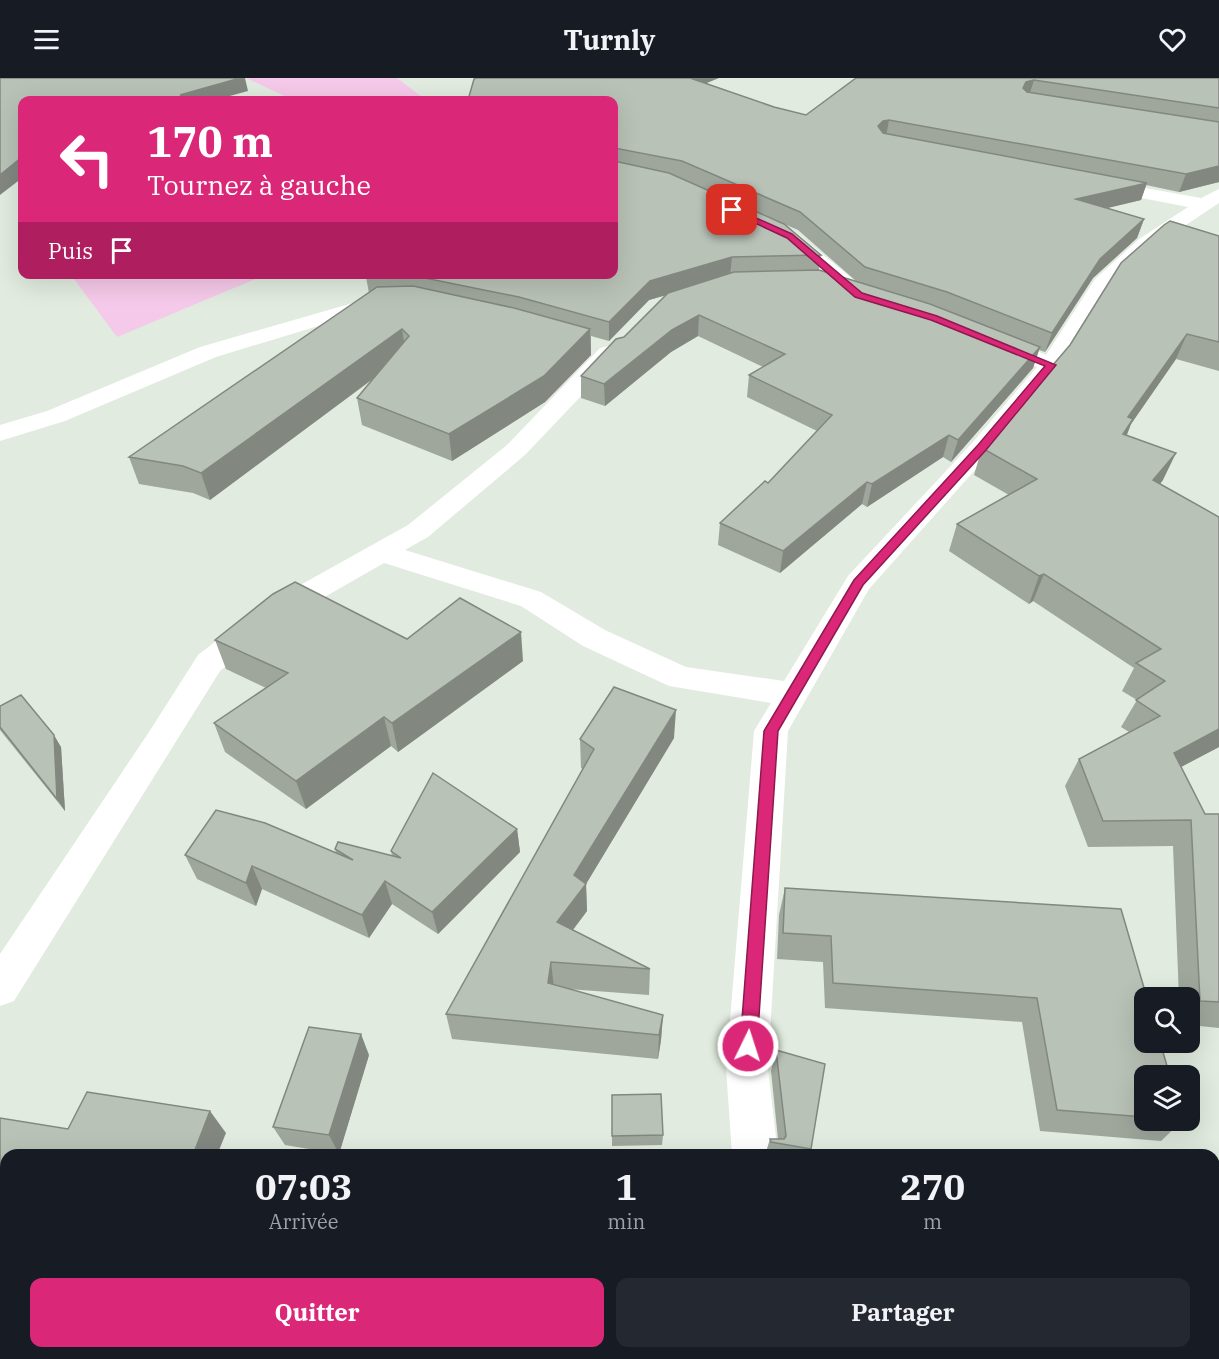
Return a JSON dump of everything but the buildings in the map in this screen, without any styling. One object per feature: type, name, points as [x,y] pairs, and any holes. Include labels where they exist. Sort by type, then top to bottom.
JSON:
[{"type":"street","points":[[1084,182],[1211,199]]},
{"type":"street","points":[[754,1149],[747,1068],[771,731],[858,583],[982,447],[1051,365],[1102,283],[1146,243],[1211,199]]},
{"type":"street","points":[[768,226],[789,236],[869,298],[817,282],[806,282]]},
{"type":"street","points":[[0,433],[56,416],[208,352],[370,304],[405,303]]},
{"type":"street","points":[[974,334],[1051,365]]},
{"type":"street","points":[[0,988],[161,741],[209,663],[270,615],[418,531],[516,450],[608,353],[623,344],[583,343]]},
{"type":"street","points":[[381,552],[531,599],[594,638],[680,678],[793,694]]},
{"type":"shaded area","points":[[246,78],[397,78],[421,96],[284,96]]},
{"type":"shaded area","points":[[74,279],[255,279],[117,337]]},
{"type":"route","points":[[732,210],[789,236],[858,295],[934,318],[1051,365],[982,447],[858,583],[771,731],[748,1046]]}]
